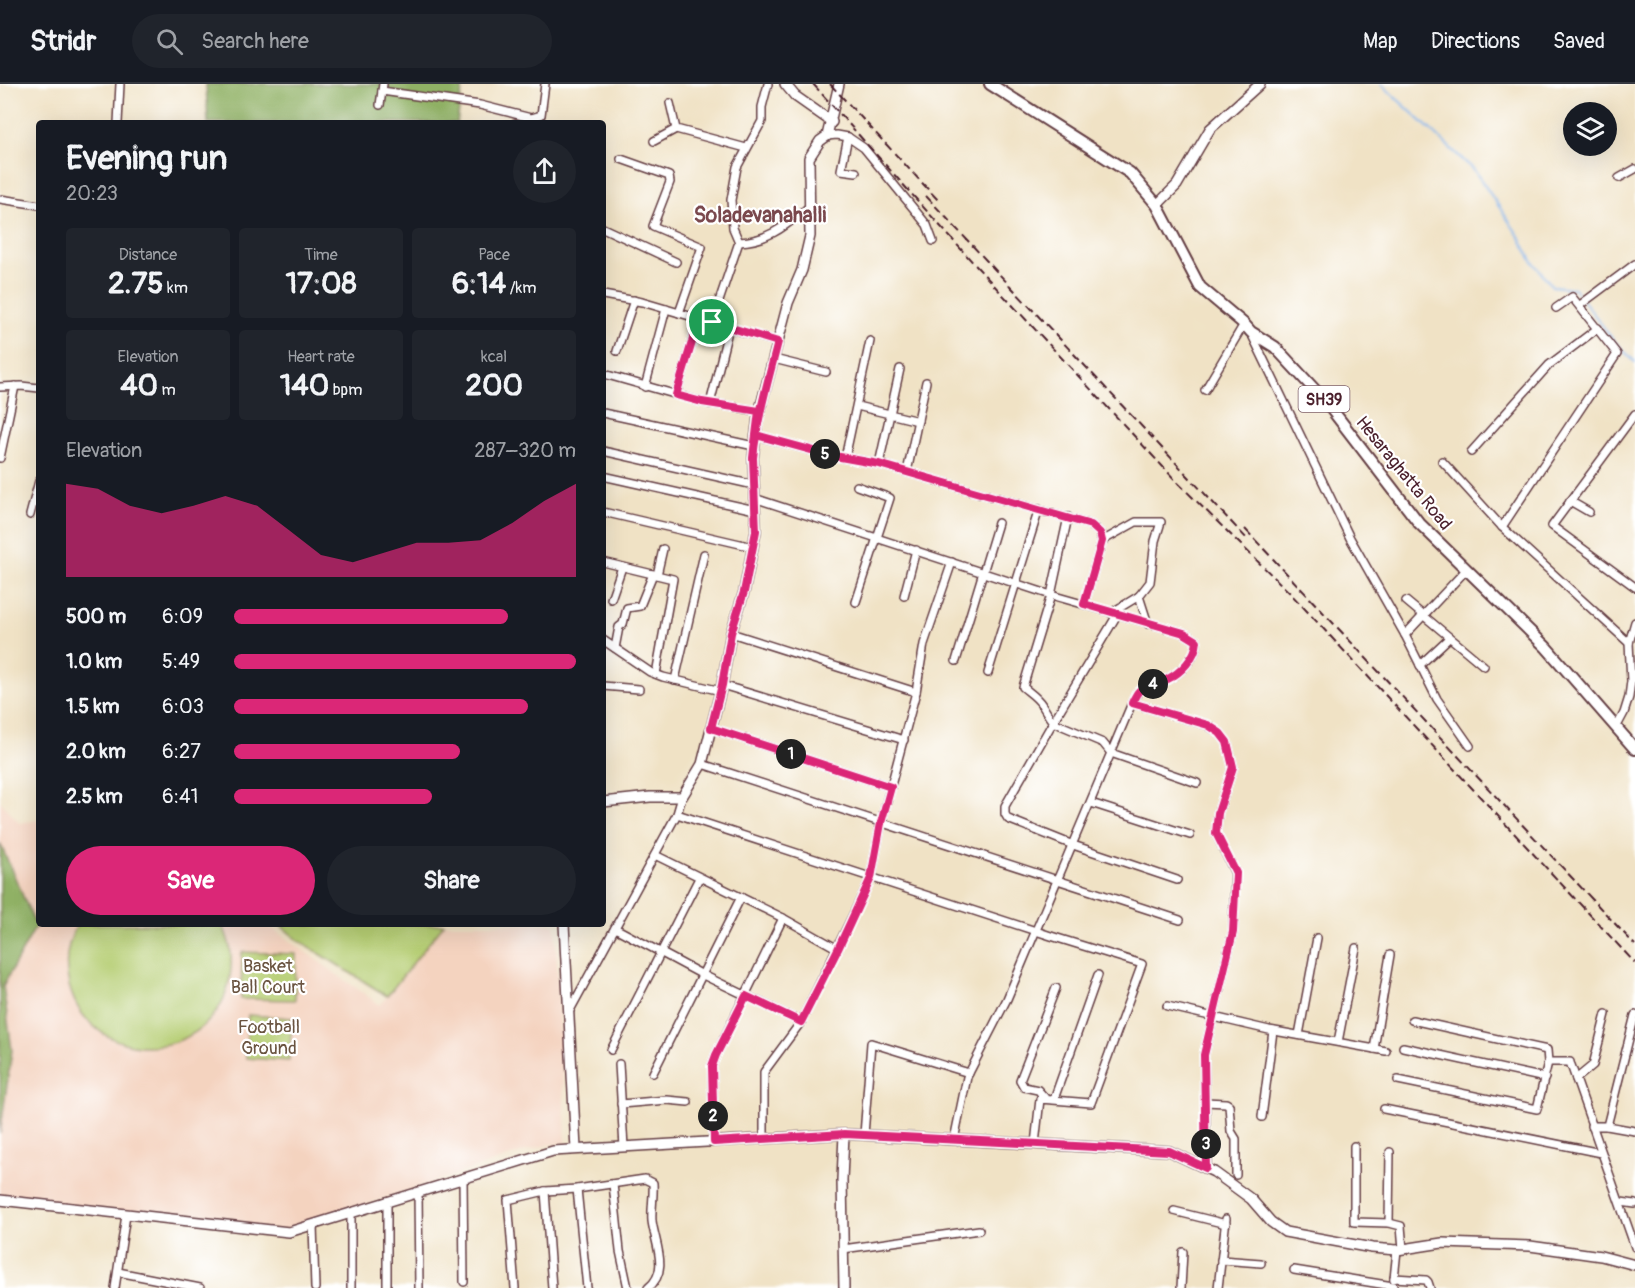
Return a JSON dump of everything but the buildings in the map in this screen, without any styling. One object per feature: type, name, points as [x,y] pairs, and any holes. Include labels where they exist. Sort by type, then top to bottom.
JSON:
[{"type":"main road","name":"Hesaraghatta Road","points":[[990,84],[1130,173],[1157,205],[1200,287],[1247,328],[1275,347],[1326,402],[1419,523],[1546,647],[1635,749]]},
{"type":"street","points":[[118,120],[120,84]]},
{"type":"street","points":[[380,105],[382,88],[480,105],[531,118],[541,115],[545,84]]},
{"type":"street","points":[[712,322],[739,242],[733,228],[731,200],[737,167],[762,121],[762,107],[768,84]]},
{"type":"street","points":[[785,84],[795,96],[832,122]]},
{"type":"street","points":[[827,136],[839,84]]},
{"type":"street","points":[[1157,205],[1177,185],[1210,129],[1260,84]]},
{"type":"street","points":[[670,104],[676,129]]},
{"type":"street","points":[[654,141],[676,129],[746,148]]},
{"type":"street","points":[[568,1014],[677,814],[682,797],[702,764],[721,688],[731,633],[744,592],[753,548],[756,531],[754,446],[759,411],[788,303],[802,270],[810,236],[809,158],[820,141],[827,136],[837,135],[848,137],[864,148],[927,225],[933,241]]},
{"type":"street","points":[[848,137],[841,170],[856,172]]},
{"type":"street","points":[[621,159],[669,176],[670,180],[653,226],[702,247],[679,313]]},
{"type":"street","points":[[1619,178],[1635,169]]},
{"type":"street","points":[[0,199],[36,205]]},
{"type":"street","points":[[739,242],[767,238],[809,207]]},
{"type":"street","points":[[606,229],[676,262]]},
{"type":"street","points":[[1580,304],[1635,264]]},
{"type":"street","points":[[606,295],[634,300],[778,342]]},
{"type":"street","points":[[1502,527],[1617,354],[1580,304],[1572,297],[1556,308]]},
{"type":"street","points":[[617,351],[634,300]]},
{"type":"street","points":[[645,387],[666,309]]},
{"type":"street","points":[[676,395],[699,319]]},
{"type":"street","points":[[710,404],[729,327]]},
{"type":"street","points":[[1205,390],[1247,328],[1350,538],[1405,634],[1437,699],[1470,746]]},
{"type":"street","points":[[1471,452],[1549,365],[1598,328]]},
{"type":"street","points":[[845,458],[870,341]]},
{"type":"street","points":[[774,358],[826,372]]},
{"type":"street","points":[[879,464],[900,369]]},
{"type":"street","points":[[606,375],[710,404],[759,411]]},
{"type":"street","points":[[907,472],[926,382]]},
{"type":"street","points":[[0,458],[15,386]]},
{"type":"street","points":[[0,387],[36,388]]},
{"type":"street","points":[[857,406],[918,421]]},
{"type":"street","points":[[606,414],[754,446]]},
{"type":"street","points":[[1635,414],[1551,526],[1635,586]]},
{"type":"street","points":[[756,435],[845,458],[879,464],[1091,525],[1100,533],[1102,541],[1084,604]]},
{"type":"street","points":[[606,452],[754,485]]},
{"type":"street","points":[[1442,461],[1502,527],[1629,643]]},
{"type":"street","points":[[606,477],[755,510]]},
{"type":"street","points":[[856,602],[890,498],[857,486]]},
{"type":"street","points":[[30,514],[36,492]]},
{"type":"street","points":[[754,498],[1051,595],[1184,633],[1197,641],[1196,653],[1168,679],[1144,687],[1132,703],[1007,999],[969,1073],[954,1140]]},
{"type":"street","points":[[1570,501],[1589,512]]},
{"type":"street","points":[[988,673],[1039,509]]},
{"type":"street","points":[[606,513],[753,548]]},
{"type":"street","points":[[1068,517],[1051,595],[1023,687],[1036,697],[1053,722],[1103,743],[1111,753],[1197,783]]},
{"type":"street","points":[[1102,541],[1136,522],[1161,522],[1155,541],[1150,582],[1139,596],[1114,614],[1005,806],[1005,814],[1008,819],[1073,845],[1177,880]]},
{"type":"street","points":[[956,661],[998,523]]},
{"type":"street","points":[[615,648],[619,627],[623,624],[627,608],[640,606],[655,575],[663,549]]},
{"type":"street","points":[[904,596],[916,550]]},
{"type":"street","points":[[675,680],[704,554]]},
{"type":"street","points":[[764,1139],[764,1072],[801,1022],[871,878],[881,823],[916,692],[924,645],[952,562]]},
{"type":"street","points":[[606,563],[673,579],[656,674]]},
{"type":"street","points":[[611,599],[622,567]]},
{"type":"street","points":[[1405,634],[1466,570]]},
{"type":"street","points":[[1139,596],[1148,624]]},
{"type":"street","points":[[1406,601],[1484,666]]},
{"type":"street","points":[[1616,728],[1632,695],[1629,643],[1635,622]]},
{"type":"street","points":[[731,633],[916,692]]},
{"type":"street","points":[[1420,665],[1449,638]]},
{"type":"street","points":[[606,642],[656,674],[675,680],[721,688],[904,740]]},
{"type":"street","points":[[606,687],[639,689]]},
{"type":"street","points":[[1132,703],[1208,725],[1220,733],[1227,742],[1233,767],[1218,813],[1216,833],[1236,873],[1233,932],[1204,1055],[1206,1168]]},
{"type":"street","points":[[711,728],[891,787]]},
{"type":"street","points":[[702,764],[1180,920]]},
{"type":"street","points":[[606,802],[650,797],[682,797]]},
{"type":"street","points":[[1090,803],[1190,835]]},
{"type":"street","points":[[677,814],[1142,964],[1091,1103],[1040,1099],[1035,1144]]},
{"type":"street","points":[[655,855],[783,918],[838,949]]},
{"type":"street","points":[[611,1050],[699,878]]},
{"type":"street","points":[[653,1073],[741,897]]},
{"type":"street","points":[[714,1142],[712,1066],[783,918]]},
{"type":"street","points":[[564,927],[576,1149]]},
{"type":"street","points":[[615,928],[701,974],[801,1022]]},
{"type":"street","points":[[1299,1035],[1317,938]]},
{"type":"street","points":[[1338,1042],[1356,948]]},
{"type":"street","points":[[1374,1049],[1390,955]]},
{"type":"street","points":[[1054,1099],[1098,975]]},
{"type":"street","points":[[1046,1099],[1038,1090],[1024,1087],[1020,1080],[1056,988]]},
{"type":"street","points":[[1167,1006],[1273,1031],[1386,1051]]},
{"type":"street","points":[[1576,1079],[1593,1065],[1606,1014]]},
{"type":"street","points":[[1607,1126],[1635,1015]]},
{"type":"street","points":[[1398,1080],[1533,1109],[1538,1107],[1545,1078],[1548,1062],[1547,1050],[1412,1020]]},
{"type":"street","points":[[1262,1117],[1273,1031]]},
{"type":"street","points":[[864,1135],[871,1043],[969,1073]]},
{"type":"street","points":[[1403,1047],[1545,1078]]},
{"type":"street","points":[[1548,1062],[1570,1064],[1635,1247]]},
{"type":"street","points":[[619,1064],[624,1147]]},
{"type":"street","points":[[621,1104],[667,1100],[688,1102]]},
{"type":"street","points":[[1205,1102],[1229,1105],[1231,1131],[1236,1138],[1236,1175]]},
{"type":"street","points":[[1384,1109],[1601,1153]]},
{"type":"street","points":[[1591,1126],[1607,1126],[1635,1131]]},
{"type":"street","points":[[844,1134],[844,1288]]},
{"type":"street","points":[[0,1200],[289,1232],[553,1150],[844,1134],[1169,1151],[1206,1168],[1251,1199],[1271,1222],[1285,1232],[1372,1248],[1400,1249],[1442,1243],[1530,1246],[1601,1256],[1635,1265]]},
{"type":"street","points":[[1354,1146],[1354,1222],[1389,1223],[1401,1226],[1400,1249],[1393,1284]]},
{"type":"street","points":[[1389,1223],[1390,1152]]},
{"type":"street","points":[[463,1179],[464,1282]]},
{"type":"street","points":[[515,1288],[508,1200],[545,1191],[577,1189],[645,1179],[654,1183],[652,1221],[657,1241],[659,1273],[656,1282],[648,1288]]},
{"type":"street","points":[[613,1184],[618,1241],[628,1288]]},
{"type":"street","points":[[577,1189],[587,1288]]},
{"type":"street","points":[[418,1191],[419,1288]]},
{"type":"street","points":[[545,1191],[552,1288]]},
{"type":"street","points":[[387,1201],[387,1288]]},
{"type":"street","points":[[1620,1202],[1635,1204]]},
{"type":"street","points":[[1173,1211],[1226,1222],[1218,1288]]},
{"type":"street","points":[[351,1212],[351,1288]]},
{"type":"street","points":[[115,1288],[126,1215]]},
{"type":"street","points":[[314,1225],[315,1288]]},
{"type":"street","points":[[843,1250],[979,1230]]},
{"type":"street","points":[[1181,1288],[1183,1252]]},
{"type":"street","points":[[1221,1260],[1261,1263]]},
{"type":"street","points":[[1294,1270],[1393,1284],[1426,1280],[1430,1288]]},
{"type":"street","points":[[118,1272],[200,1288]]},
{"type":"shaded area","points":[[0,801],[19,823],[36,820],[36,927],[270,927],[380,1005],[442,927],[555,927],[566,1143],[523,1152],[287,1231],[0,1197]]},
{"type":"green space","points":[[206,84],[463,84],[457,120],[208,120]]},
{"type":"green space","points":[[0,843],[36,926],[3,986],[12,1050],[0,1134]]},
{"type":"green space","points":[[76,927],[223,927],[229,944],[231,963],[230,977],[220,1006],[202,1027],[179,1040],[152,1046],[126,1043],[101,1032],[82,1013],[69,985],[67,953]]},
{"type":"green space","points":[[283,927],[442,927],[387,996],[298,940]]},
{"type":"green space","name":"Basket Ball Court","points":[[242,952],[296,954],[295,1000],[241,999]]},
{"type":"green space","name":"Football Ground","points":[[248,1015],[292,1018],[289,1061],[246,1058]]},
{"type":"waterway","points":[[1381,84],[1474,170],[1521,239],[1531,259],[1552,286],[1574,288],[1614,341],[1635,362]]},
{"type":"railway","points":[[813,84],[977,267],[1178,483],[1291,594],[1635,963]]},
{"type":"railway","points":[[830,84],[938,200]]},
{"type":"railway","points":[[926,196],[1248,540]]},
{"type":"railway","points":[[1245,529],[1635,945]]},
{"type":"district","name":"Soladevanahalli","points":[[760,215]]},
{"type":"route","points":[[712,322],[699,319],[676,395],[702,402],[759,411],[758,417],[756,435],[829,455],[879,464],[1091,525],[1100,533],[1102,541],[1084,604],[1184,633],[1197,641],[1196,653],[1192,659],[1168,679],[1144,687],[1132,703],[1208,725],[1220,733],[1227,742],[1233,767],[1218,813],[1216,833],[1236,873],[1233,932],[1204,1055],[1206,1168],[1169,1151],[1038,1144],[844,1134],[714,1142],[712,1066],[716,1055],[746,996],[801,1022],[871,878],[881,823],[891,787],[711,728],[722,685],[731,633],[744,592],[756,531],[754,446],[758,417],[778,342],[712,322]]}]
